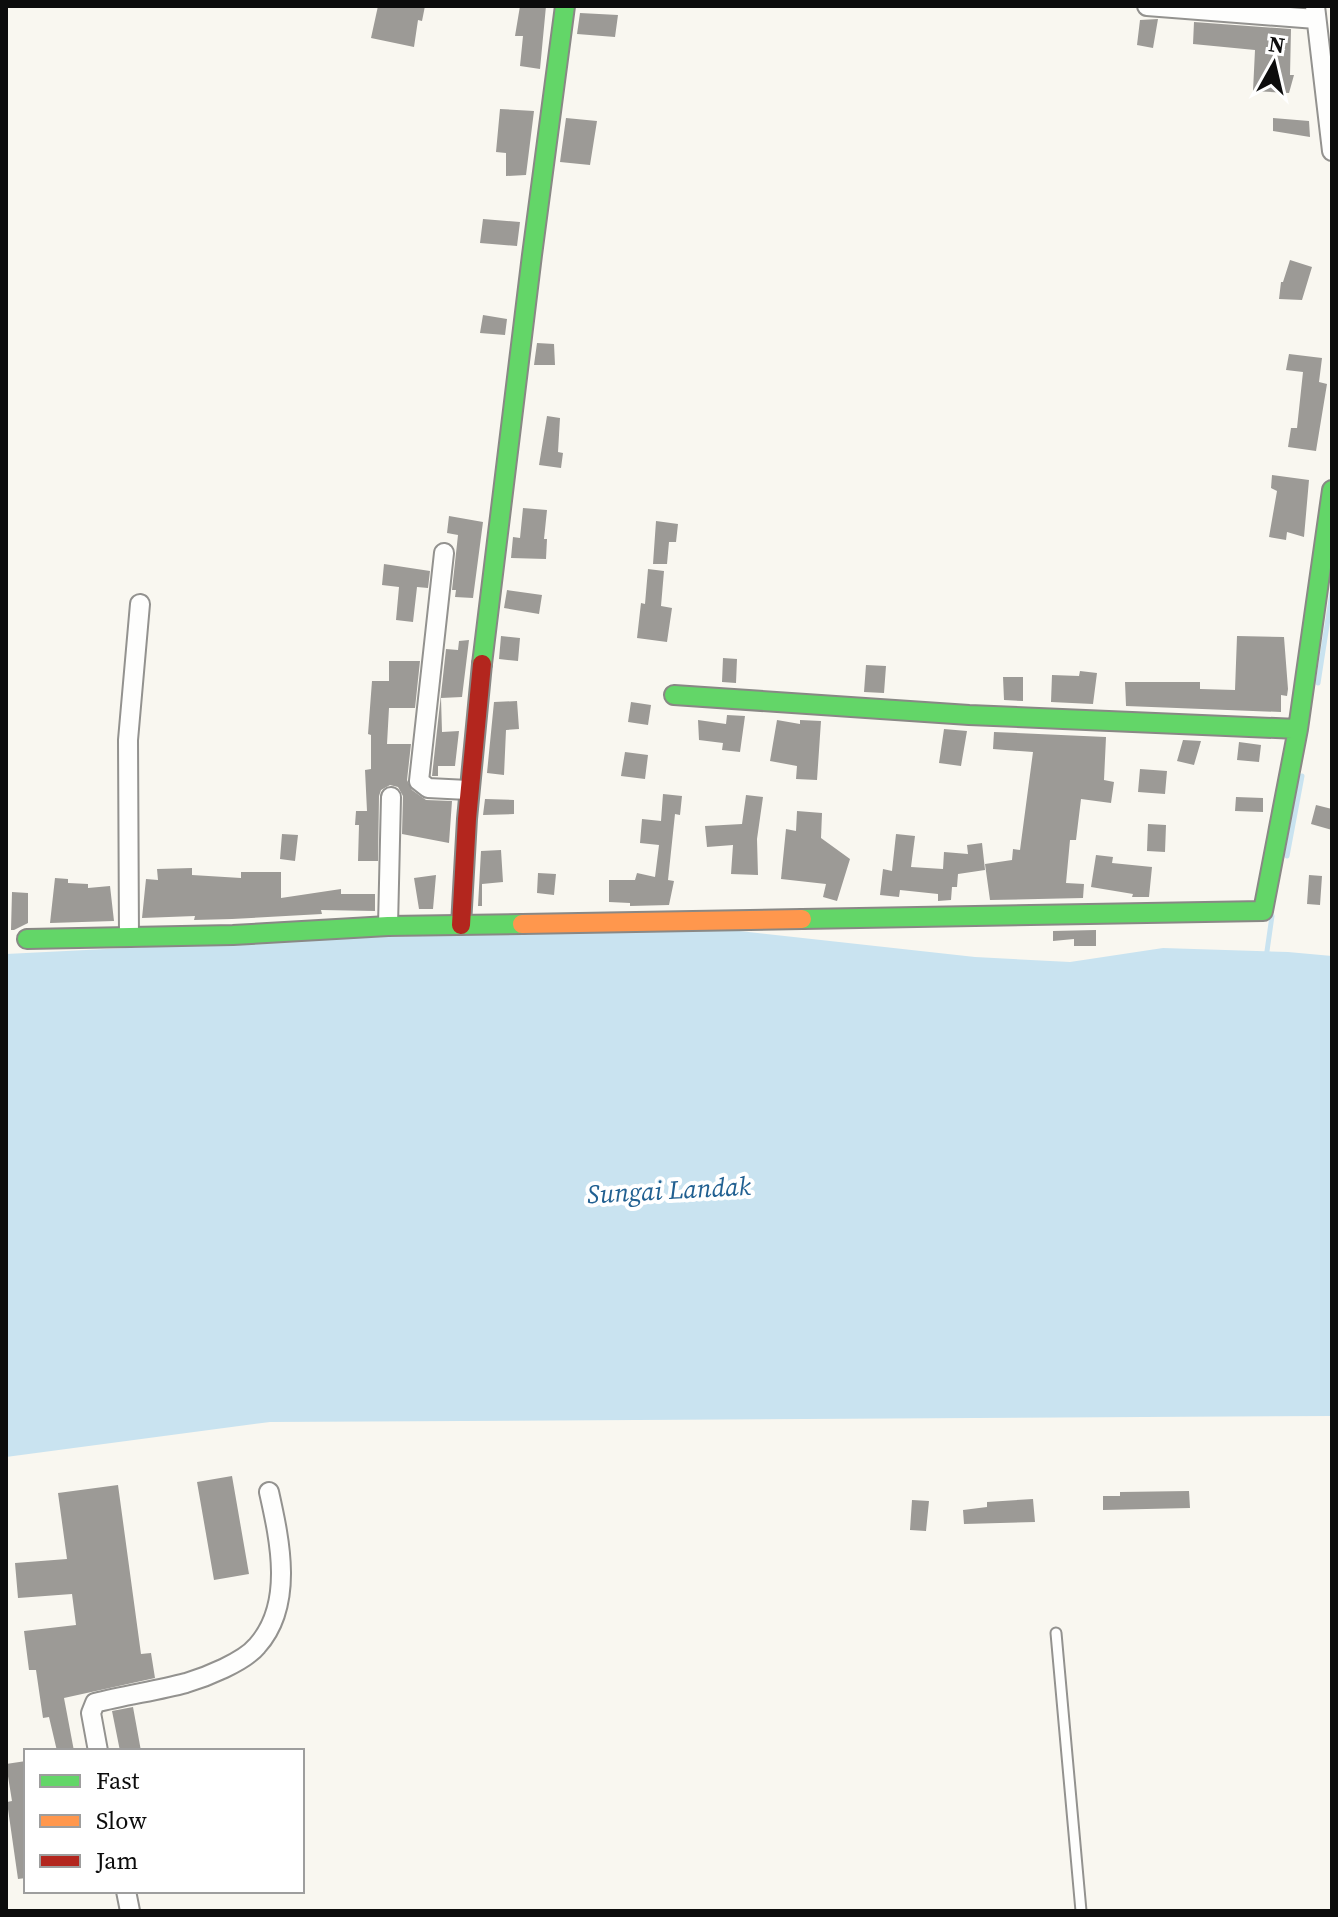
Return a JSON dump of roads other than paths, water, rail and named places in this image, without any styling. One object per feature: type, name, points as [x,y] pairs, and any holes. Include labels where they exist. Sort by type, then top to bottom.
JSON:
[{"type":"street","points":[[461,925],[468,790],[538,197],[565,6]]},
{"type":"street","points":[[1147,6],[1315,12],[1332,151]]},
{"type":"street","points":[[27,939],[233,935],[388,926],[1263,911],[1298,729],[1332,490]]},
{"type":"street","points":[[444,553],[419,781],[428,788],[468,790]]},
{"type":"street","points":[[129,937],[128,740],[140,604]]},
{"type":"street","points":[[674,695],[969,715],[1298,729]]},
{"type":"street","points":[[388,926],[391,797]]},
{"type":"street","points":[[98,1749],[91,1713],[95,1703],[185,1683],[211,1674],[256,1649],[272,1626],[281,1587],[279,1537],[269,1492]]},
{"type":"lane","points":[[1056,1633],[1081,1911]]},
{"type":"water","name":"Sungai Landak","points":[[704,927],[975,957],[1070,962],[1163,948],[1332,956],[1332,1416],[270,1422],[6,1457],[6,954],[287,940]]},
{"type":"waterway","points":[[1318,683],[1332,593]]},
{"type":"waterway","points":[[1287,856],[1302,776]]},
{"type":"waterway","points":[[1266,958],[1272,916]]}]
